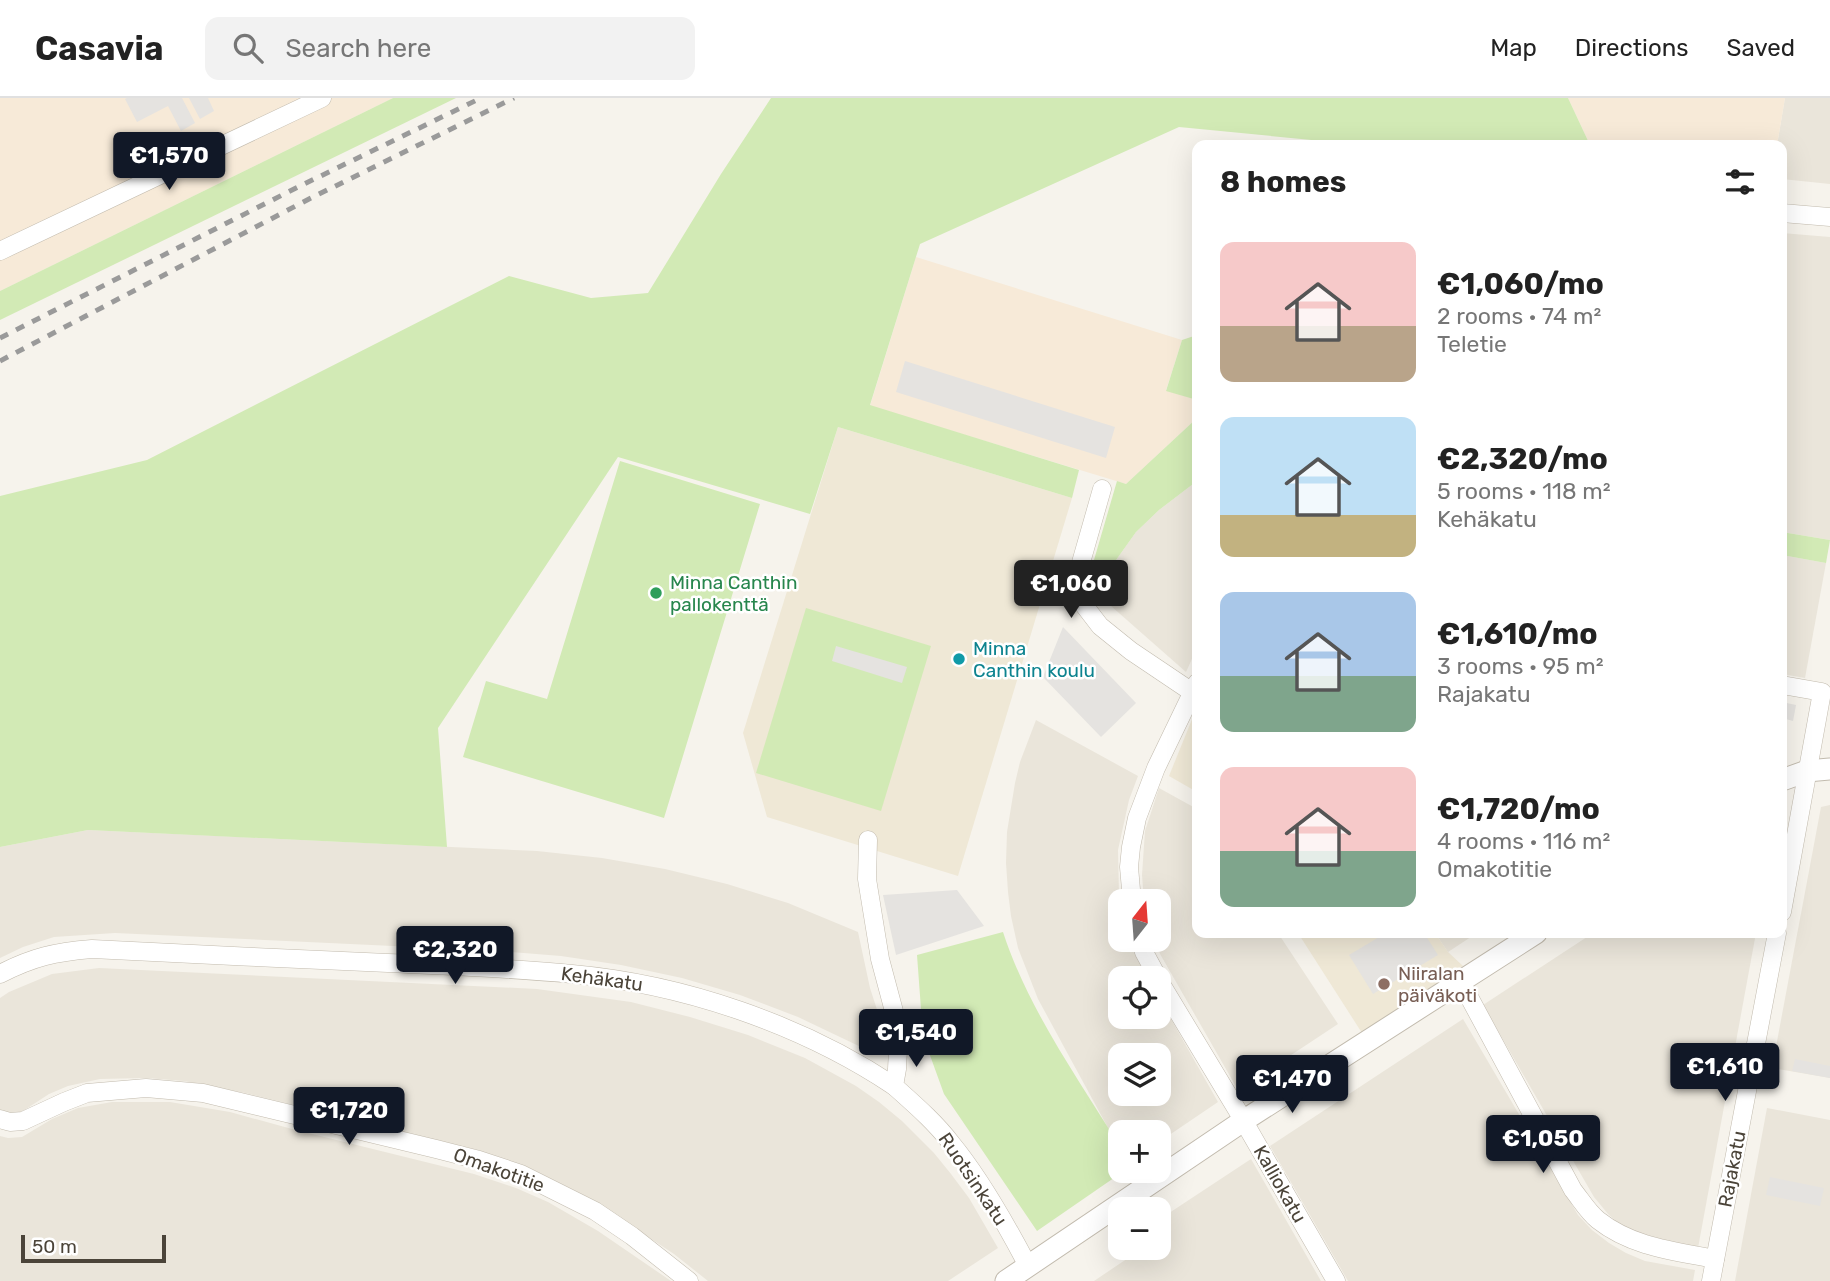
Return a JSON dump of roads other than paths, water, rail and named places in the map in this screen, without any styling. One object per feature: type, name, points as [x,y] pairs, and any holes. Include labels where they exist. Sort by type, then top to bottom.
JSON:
[{"type":"street","points":[[0,251],[322,98]]},
{"type":"street","points":[[1787,214],[1830,217]]},
{"type":"street","points":[[1102,489],[1080,566],[1080,600],[1100,626],[1131,651],[1192,686]]},
{"type":"street","points":[[1787,686],[1822,692],[1787,884]]},
{"type":"street","points":[[1131,889],[1129,867],[1134,827],[1156,768],[1192,694]]},
{"type":"street","points":[[1787,778],[1807,771],[1830,769]]},
{"type":"street","points":[[868,840],[867,879],[872,911],[880,959],[899,1030],[894,1086]]},
{"type":"street","points":[[1006,1281],[1032,1274],[1244,1121],[1528,938]]},
{"type":"street","name":"Rajakatu","points":[[1711,1281],[1776,938]]},
{"type":"street","name":"Kehäkatu","points":[[0,974],[38,957],[92,949],[574,974],[669,990],[757,1017],[825,1047],[894,1086]]},
{"type":"street","points":[[1461,982],[1573,1190],[1596,1218],[1622,1236],[1653,1248],[1715,1259]]},
{"type":"street","name":"Kalliokatu","points":[[1171,1000],[1336,1281]]},
{"type":"street","name":"Ruotsinkatu","points":[[894,1086],[935,1124],[952,1144],[996,1211],[1032,1274]]},
{"type":"street","name":"Omakotitie","points":[[0,1119],[10,1122],[23,1121],[87,1093],[146,1088],[204,1093],[436,1149],[521,1174],[595,1211],[689,1281]]},
{"type":"railway","points":[[0,338],[481,98]]},
{"type":"railway","points":[[0,361],[309,199],[514,98]]},
{"type":"place","name":"Minna Canthin pallokenttä","points":[[656,593]]},
{"type":"place","name":"Minna Canthin koulu","points":[[959,659]]},
{"type":"place","name":"Niiralan päiväkoti","points":[[1384,984]]}]
